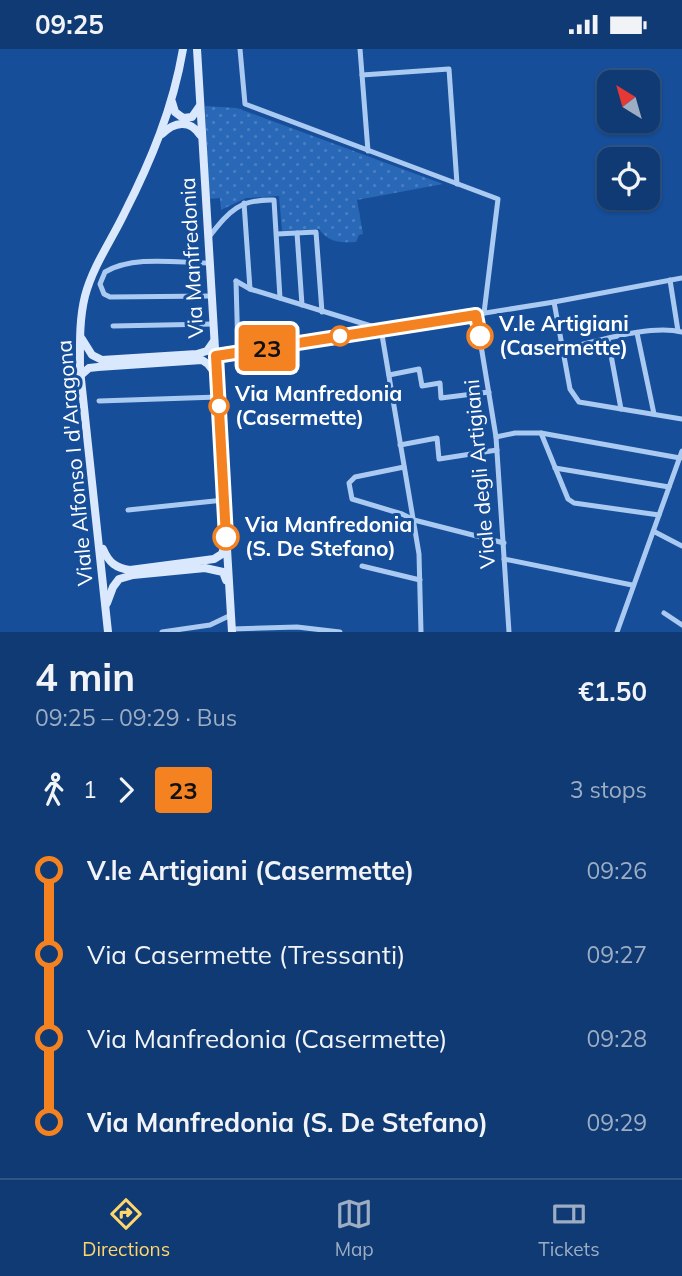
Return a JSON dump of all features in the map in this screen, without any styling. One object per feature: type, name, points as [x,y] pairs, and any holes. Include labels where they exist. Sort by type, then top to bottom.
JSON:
[{"type":"main road","points":[[183,49],[173,101],[176,113],[186,118],[195,114],[200,100]]},
{"type":"main road","name":"Via Manfredonia","points":[[197,49],[232,631]]},
{"type":"main road","name":"Viale Alfonso I d'Aragona","points":[[108,632],[81,375],[80,334],[85,296],[98,261],[136,191],[173,101]]},
{"type":"main road","points":[[160,137],[172,126],[188,124],[197,130],[202,141]]},
{"type":"main road","points":[[80,334],[92,355],[102,360],[197,354],[211,348],[214,341]]},
{"type":"main road","points":[[81,375],[89,368],[202,360],[216,376]]},
{"type":"main road","points":[[100,544],[107,558],[117,568],[130,570],[214,559],[222,554],[226,541]]},
{"type":"main road","points":[[106,608],[113,587],[119,579],[133,575],[215,568],[223,572],[229,589]]},
{"type":"street","points":[[240,49],[245,104],[498,199],[484,313]]},
{"type":"street","points":[[360,49],[368,151]]},
{"type":"street","points":[[362,75],[449,69],[457,184]]},
{"type":"street","points":[[208,238],[232,209],[244,203],[274,200],[280,298]]},
{"type":"street","points":[[244,203],[250,289]]},
{"type":"street","points":[[277,234],[316,232],[322,312]]},
{"type":"street","points":[[297,233],[302,306]]},
{"type":"street","points":[[209,263],[156,262],[122,266],[105,272],[100,284],[104,294],[110,296],[211,296]]},
{"type":"street","points":[[216,356],[554,302],[682,278]]},
{"type":"street","points":[[238,353],[236,281],[250,289],[381,329]]},
{"type":"street","points":[[562,349],[637,333],[670,329],[680,331],[670,281]]},
{"type":"street","points":[[554,302],[570,389],[575,398],[579,401],[682,419]]},
{"type":"street","name":"Viale degli Artigiani","points":[[476,315],[496,437],[509,632]]},
{"type":"street","points":[[113,326],[213,324]]},
{"type":"street","points":[[381,329],[419,554],[421,632]]},
{"type":"street","points":[[637,333],[654,414]]},
{"type":"street","points":[[608,339],[621,409]]},
{"type":"street","points":[[389,375],[419,369],[422,386],[440,383],[442,398],[489,392]]},
{"type":"street","points":[[99,401],[218,397]]},
{"type":"street","points":[[496,437],[516,433],[541,433],[681,454],[617,632]]},
{"type":"street","points":[[541,433],[566,496],[574,503],[659,516]]},
{"type":"street","points":[[400,445],[437,438],[439,459],[497,450]]},
{"type":"street","points":[[404,467],[355,477],[349,483],[352,499],[402,513],[414,520],[504,543]]},
{"type":"street","points":[[555,468],[669,487]]},
{"type":"street","points":[[128,510],[224,500]]},
{"type":"street","points":[[655,532],[682,546]]},
{"type":"street","points":[[504,559],[632,585]]},
{"type":"street","points":[[362,566],[420,580]]},
{"type":"street","points":[[664,613],[682,625]]},
{"type":"street","points":[[162,632],[210,625],[231,615]]},
{"type":"street","points":[[232,631],[300,627],[340,632]]},
{"type":"shaded area","points":[[205,106],[237,108],[443,184],[357,200],[363,234],[359,235],[356,242],[335,241],[326,237],[319,229],[282,231],[279,196],[246,198],[221,210],[220,198],[209,199]]},
{"type":"bus line","name":"23","points":[[226,537],[216,356],[476,315],[480,336]]},
{"type":"place","name":"V.le Artigiani (Casermette)","points":[[480,336]]},
{"type":"place","name":"Via Manfredonia (Casermette)","points":[[219,406]]},
{"type":"place","name":"Via Manfredonia (S. De Stefano)","points":[[226,537]]}]
